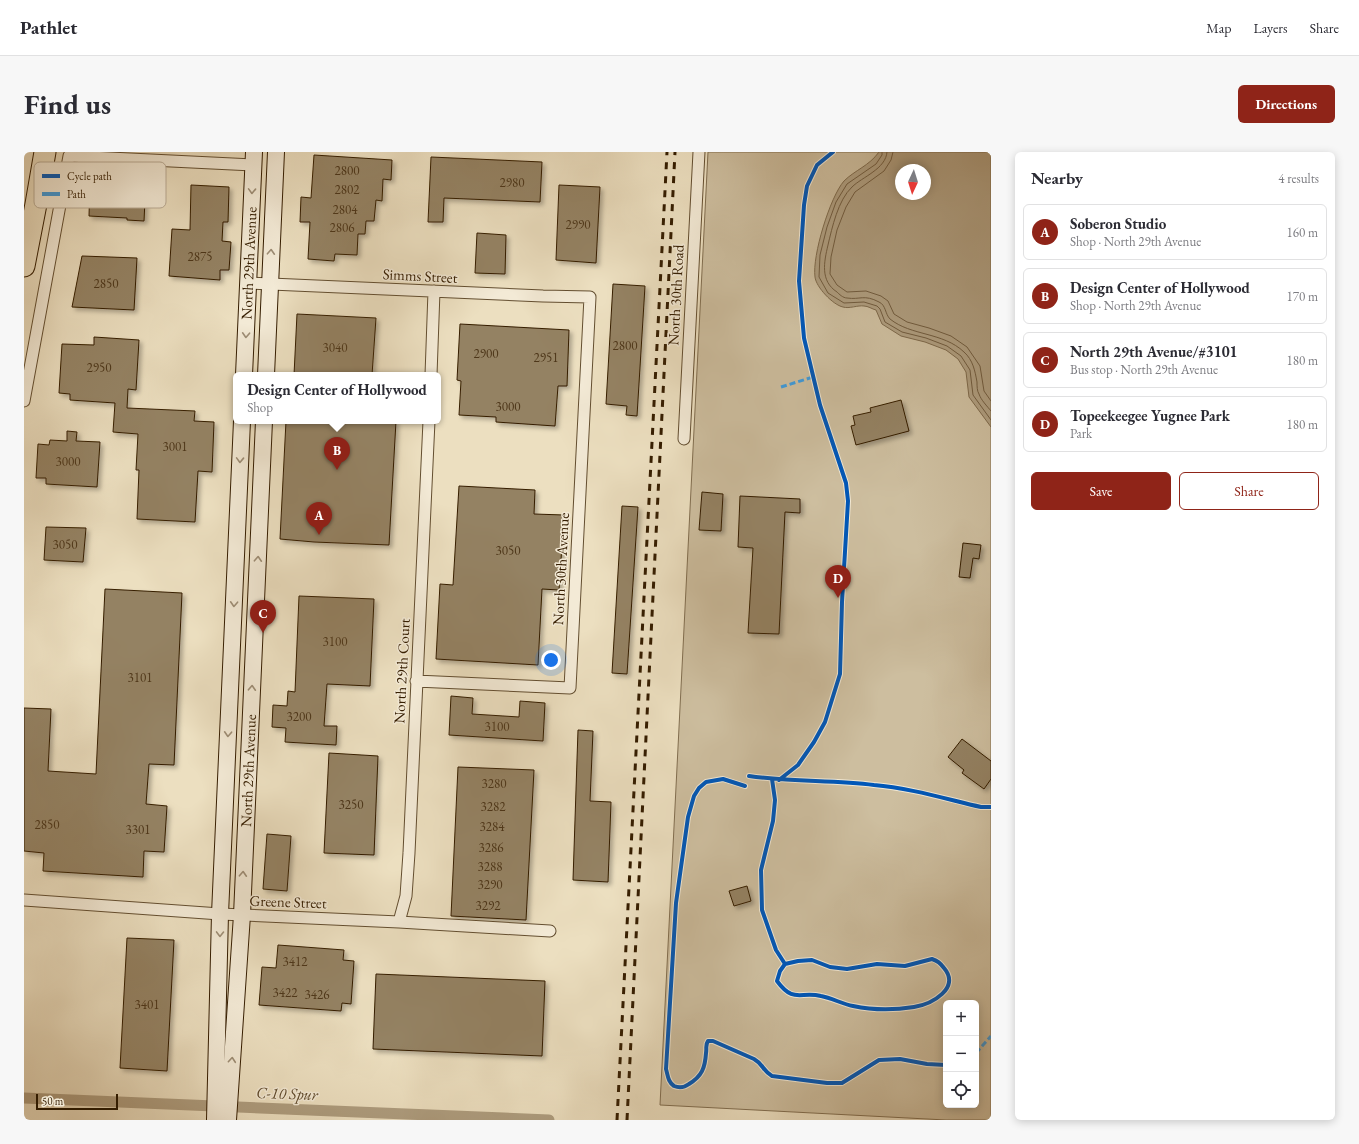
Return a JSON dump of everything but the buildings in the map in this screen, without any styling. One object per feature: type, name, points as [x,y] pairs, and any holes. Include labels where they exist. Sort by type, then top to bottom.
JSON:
[{"type":"highway","points":[[43,162],[45,152]]},
{"type":"highway","points":[[24,266],[35,208]]},
{"type":"street","name":"North 29th Avenue","points":[[266,372],[276,152]]},
{"type":"street","name":"North 30th Road","points":[[684,439],[699,152]]},
{"type":"street","points":[[69,162],[70,156],[254,159]]},
{"type":"street","name":"North 29th Avenue","points":[[244,372],[254,159]]},
{"type":"street","points":[[24,401],[60,208]]},
{"type":"street","name":"Simms Street","points":[[248,283],[434,292],[590,297]]},
{"type":"street","points":[[431,372],[434,292]]},
{"type":"street","name":"North 30th Avenue","points":[[416,681],[570,688],[590,297]]},
{"type":"street","name":"North 29th Avenue","points":[[221,1118],[220,914],[242,424]]},
{"type":"street","name":"North 29th Avenue","points":[[222,1099],[238,982],[264,424]]},
{"type":"street","name":"North 29th Court","points":[[400,922],[406,896],[429,424]]},
{"type":"street","name":"Greene Street","points":[[24,900],[220,914],[400,922],[550,931]]},
{"type":"shaded area","points":[[708,152],[991,152],[991,1120],[946,1120],[660,1105]]},
{"type":"water","points":[[879,152],[991,152],[991,427],[969,397],[966,372],[958,359],[946,350],[925,342],[901,336],[882,324],[876,310],[866,306],[839,306],[818,286],[815,277],[816,255],[823,227],[833,200],[844,181]]},
{"type":"waterway","name":"C-10 Spur","points":[[24,1098],[549,1120]]},
{"type":"railway","points":[[617,1120],[667,152]]},
{"type":"railway","points":[[627,1120],[675,152]]},
{"type":"marked path","points":[[781,387],[813,377]]},
{"type":"marked path","points":[[979,1050],[991,1036]]},
{"type":"cycle path","points":[[779,780],[798,765],[814,742],[825,722],[840,674],[842,602],[848,501],[846,483],[820,405],[804,338],[799,281],[804,205],[807,186],[817,165],[833,152]]},
{"type":"cycle path","points":[[749,776],[887,786],[981,807],[991,807]]},
{"type":"cycle path","points":[[745,786],[723,779],[706,782],[699,788],[694,796],[688,817],[676,903],[666,1069],[670,1083],[674,1086],[682,1087],[700,1075],[704,1067],[706,1045],[708,1041],[713,1041],[754,1059],[772,1076],[827,1083],[842,1083],[879,1060],[900,1059],[927,1064],[943,1065]]},
{"type":"cycle path","points":[[772,779],[775,800],[773,821],[761,870],[762,910],[776,950],[785,964]]},
{"type":"cycle path","points":[[932,959],[940,963],[948,975],[949,982],[947,988],[936,999],[914,1007],[899,1009],[868,1008],[845,1004],[821,996],[793,995],[783,988],[777,981],[780,971],[785,964],[798,961],[812,960],[830,967],[847,969],[877,964],[905,966],[932,959]]},
{"type":"place","name":"Design Center of Hollywood","points":[[337,470]]},
{"type":"place","name":"Soberon Studio","points":[[319,535]]},
{"type":"place","name":"Topeekeegee Yugnee Park","points":[[838,598]]},
{"type":"place","name":"North 29th Avenue/#3101","points":[[263,633]]}]
